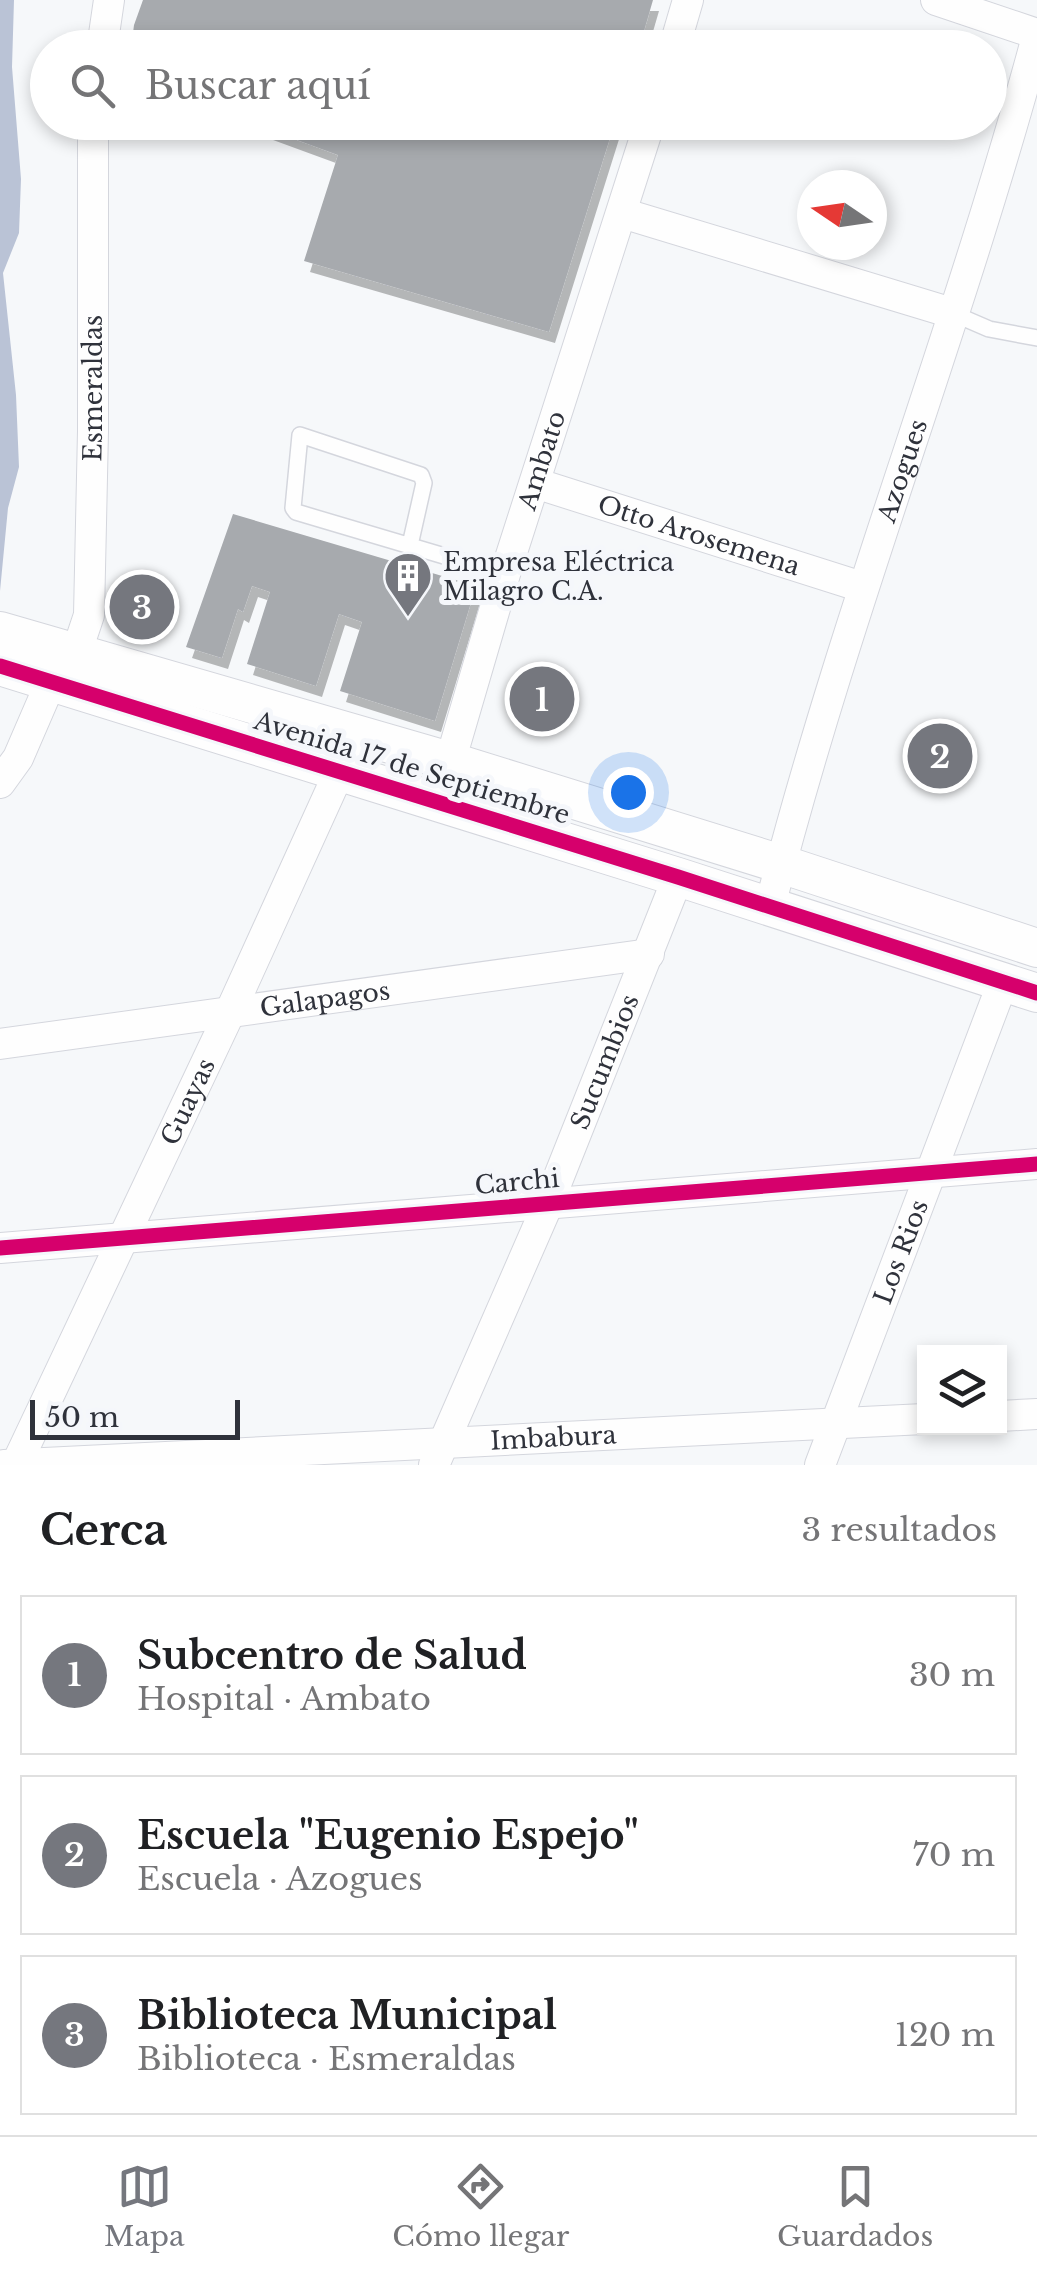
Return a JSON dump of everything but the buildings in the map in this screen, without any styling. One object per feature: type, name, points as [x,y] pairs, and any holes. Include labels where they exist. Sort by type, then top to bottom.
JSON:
[{"type":"street","points":[[104,30],[108,0]]},
{"type":"street","points":[[679,30],[688,0]]},
{"type":"street","points":[[936,0],[1037,35]]},
{"type":"street","name":"Azogues","points":[[770,906],[862,587],[1031,87],[1037,35]]},
{"type":"street","name":"Esmeraldas","points":[[0,783],[18,758],[59,667],[89,615],[94,431],[93,140]]},
{"type":"street","name":"Ambato","points":[[438,803],[505,574],[645,140]]},
{"type":"street","points":[[622,214],[952,313]]},
{"type":"street","name":"Otto Arosemena","points":[[535,483],[862,587]]},
{"type":"street","name":"Avenida 17 de Septiembre","points":[[0,631],[59,667],[342,771],[1020,988]]},
{"type":"street","name":"Avenida 17 de Septiembre","points":[[0,666],[59,667],[356,735],[781,864],[1037,948]]},
{"type":"street","name":"Guayas","points":[[17,1465],[356,735]]},
{"type":"street","name":"Sucumbios","points":[[439,1454],[548,1204],[678,876]]},
{"type":"street","name":"Galapagos","points":[[0,1044],[649,954]]},
{"type":"street","name":"Los Rios","points":[[820,1465],[931,1174],[1020,988]]},
{"type":"street","name":"Carchi","points":[[0,1248],[1037,1164]]},
{"type":"street","points":[[1007,1416],[1037,1414]]},
{"type":"street","name":"Imbabura","points":[[4,1465],[439,1454],[836,1422],[917,1419]]},
{"type":"lane","points":[[952,313],[989,329],[1037,338]]},
{"type":"lane","points":[[410,545],[424,483],[421,475],[300,435],[293,508],[296,512],[505,574]]},
{"type":"water","points":[[0,0],[14,0],[12,67],[21,179],[19,233],[3,273],[19,467],[8,508],[0,591]]},
{"type":"cycle path","points":[[0,666],[1037,993]]},
{"type":"cycle path","points":[[0,1248],[1037,1164]]},
{"type":"place","name":"Biblioteca Municipal","points":[[142,607]]},
{"type":"place","name":"Empresa Eléctrica Milagro C.A.","points":[[408,618]]},
{"type":"place","name":"Subcentro de Salud","points":[[542,699]]},
{"type":"place","name":"Escuela \"Eugenio Espejo\"","points":[[940,756]]}]
